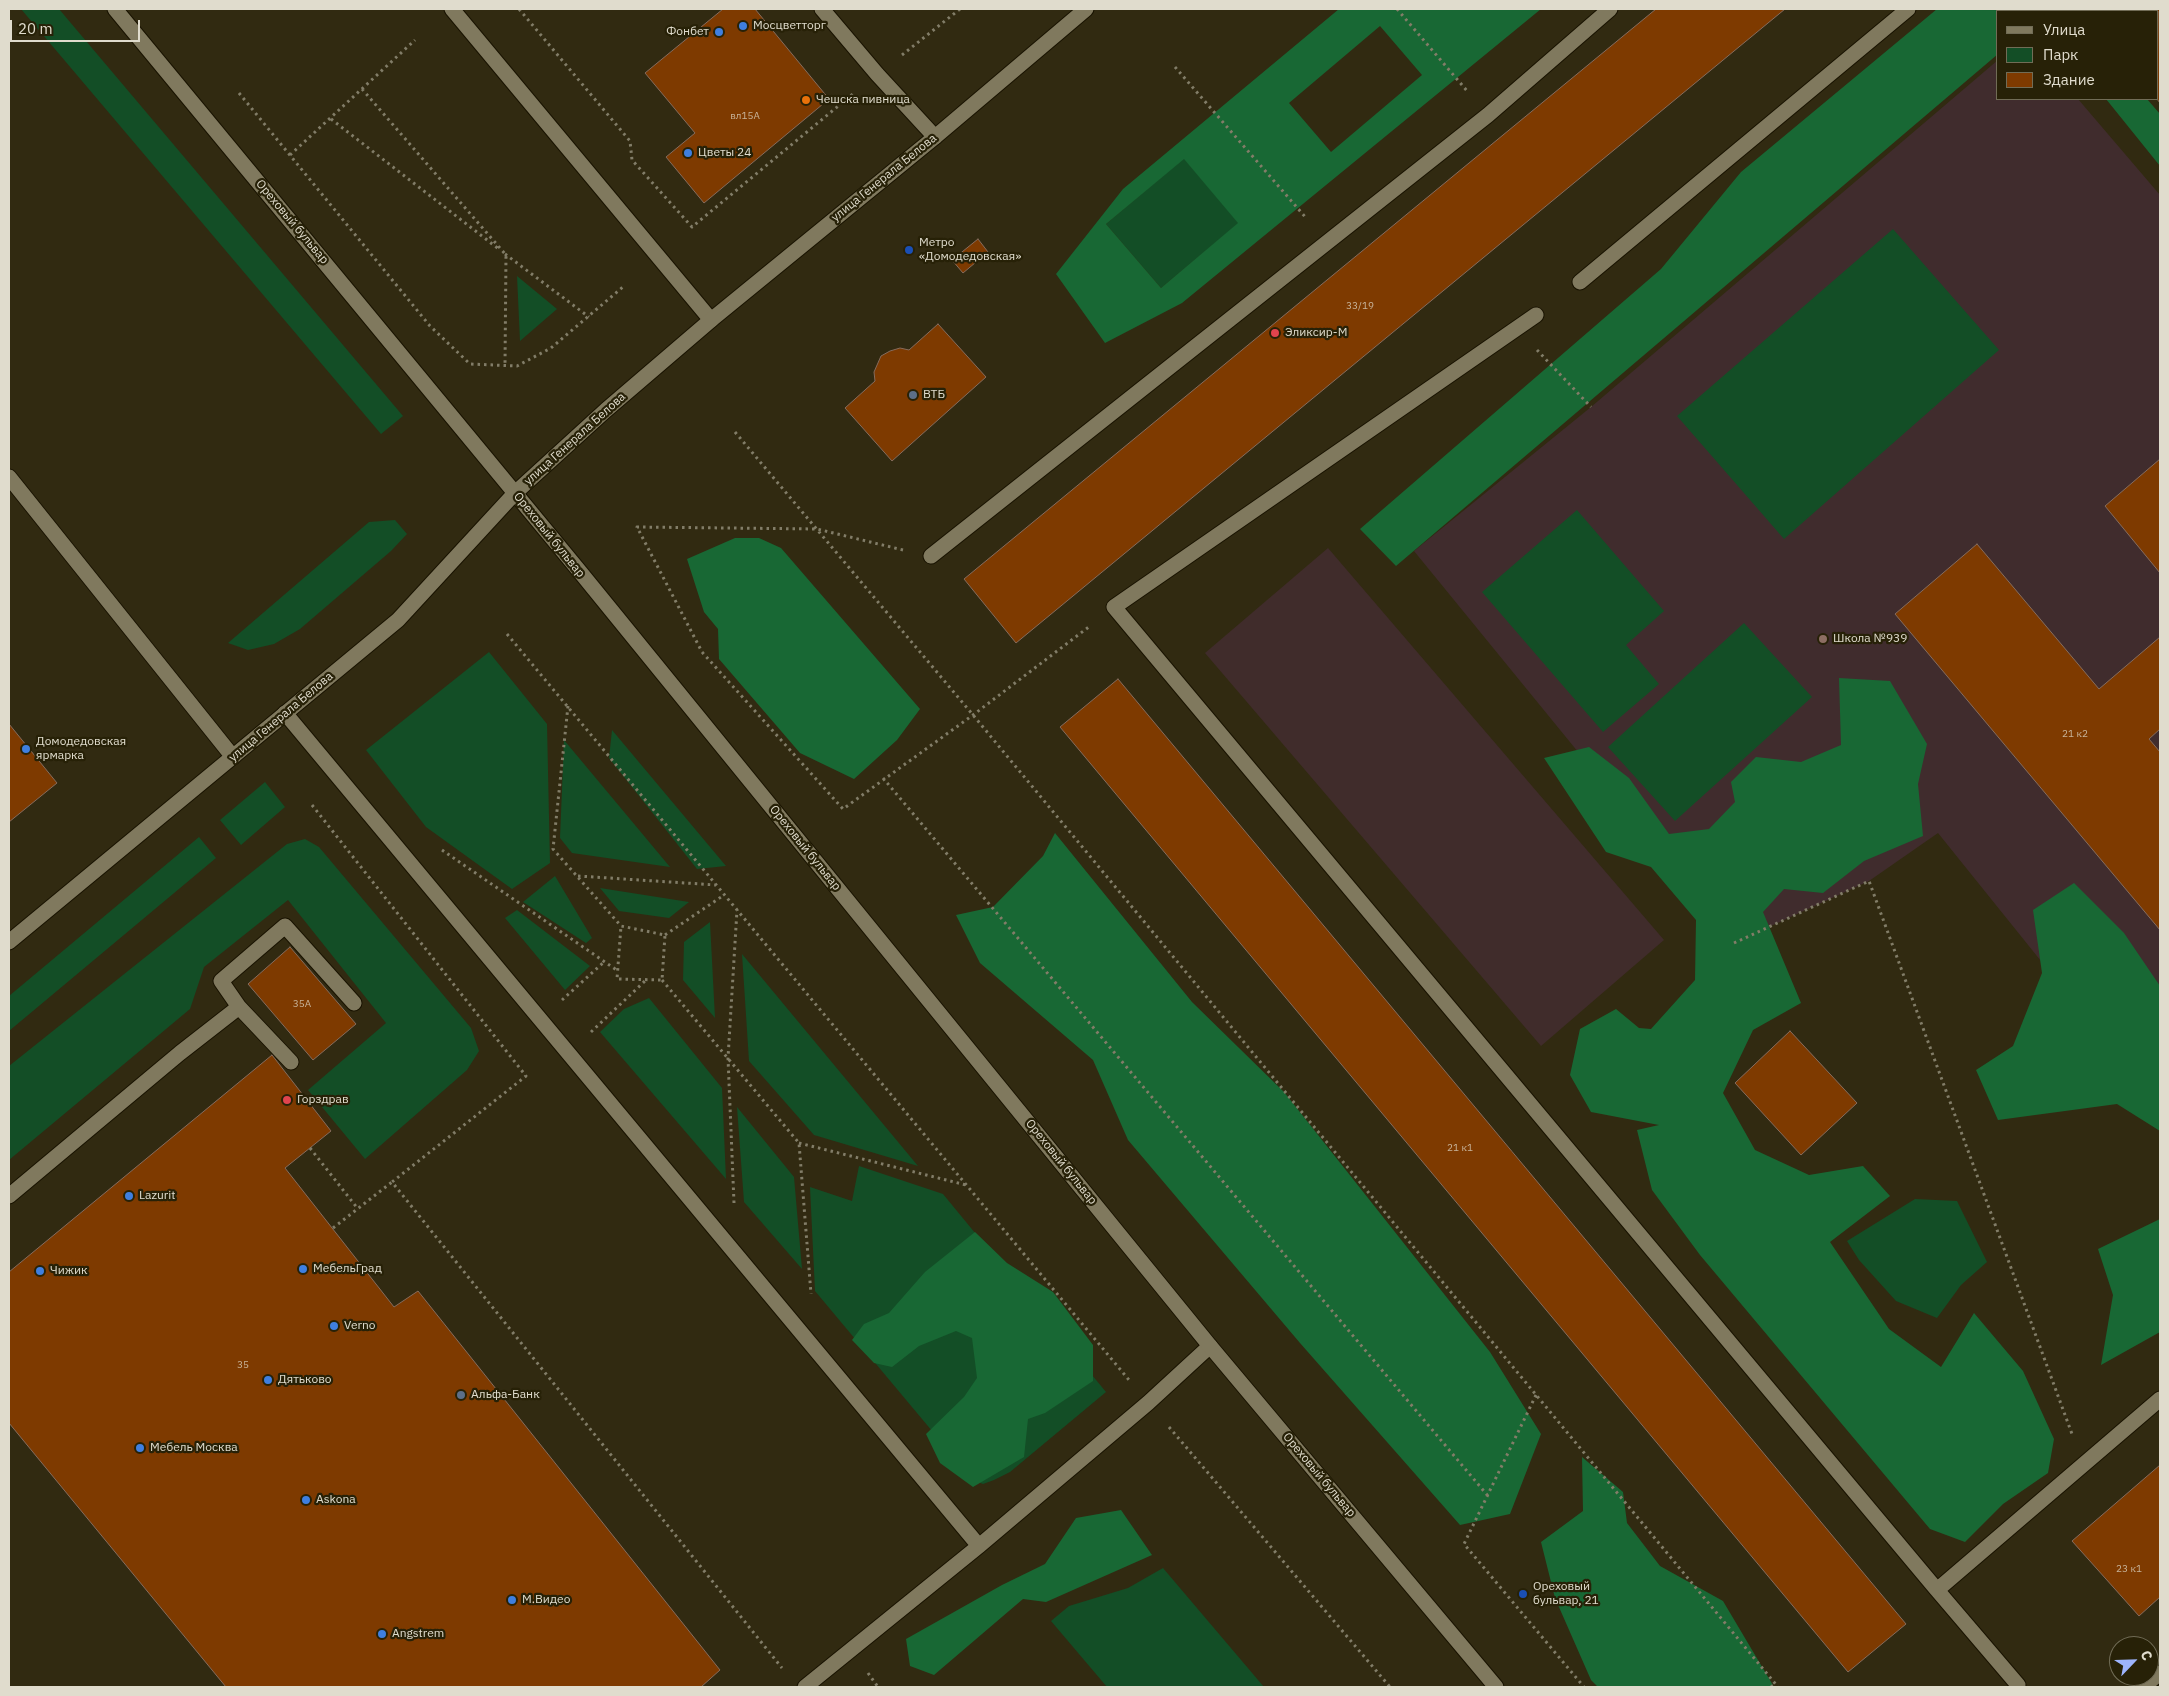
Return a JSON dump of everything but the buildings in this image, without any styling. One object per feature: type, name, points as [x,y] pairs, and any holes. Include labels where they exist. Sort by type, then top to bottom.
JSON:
[{"type":"main road","name":"Ореховый бульвар","points":[[115,9],[515,493],[1210,1346],[1496,1687]]},
{"type":"main road","points":[[452,9],[711,320]]},
{"type":"main road","points":[[822,9],[877,74],[935,137]]},
{"type":"main road","name":"улица Генерала Белова","points":[[9,942],[398,620],[515,493],[606,410],[711,320],[935,137],[1086,9]]},
{"type":"main road","points":[[931,556],[1488,115],[1610,9]]},
{"type":"main road","points":[[1580,282],[1908,9]]},
{"type":"main road","points":[[1536,315],[1517,330],[1114,607],[2018,1686]]},
{"type":"main road","points":[[9,477],[233,757]]},
{"type":"main road","points":[[285,713],[979,1546]]},
{"type":"main road","points":[[292,1062],[239,1007],[221,980],[285,926],[354,1003]]},
{"type":"main road","points":[[9,1196],[173,1059],[239,1007]]},
{"type":"main road","points":[[805,1687],[979,1546],[1148,1403],[1210,1346]]},
{"type":"main road","points":[[1937,1590],[2160,1399]]},
{"type":"main road","points":[[2143,1687],[2160,1673]]},
{"type":"path","points":[[519,9],[630,141],[632,160],[692,227],[877,74],[960,9]]},
{"type":"path","points":[[1397,9],[1488,115]]},
{"type":"path","points":[[290,154],[331,119],[415,40]]},
{"type":"path","points":[[1175,67],[1328,242]]},
{"type":"path","points":[[362,90],[506,255],[505,365]]},
{"type":"path","points":[[240,93],[430,326],[470,364],[517,366],[551,348],[624,286]]},
{"type":"path","points":[[331,119],[588,317]]},
{"type":"path","points":[[1517,330],[1591,407]]},
{"type":"path","points":[[735,432],[973,715],[1776,1686],[1771,1687]]},
{"type":"path","points":[[931,556],[818,529],[637,527],[702,652],[843,809],[973,715],[1114,607]]},
{"type":"path","points":[[507,634],[1148,1403],[1390,1687]]},
{"type":"path","points":[[568,706],[552,849],[622,926],[665,935],[724,895]]},
{"type":"path","points":[[884,778],[1488,1496]]},
{"type":"path","points":[[312,805],[526,1076],[333,1228]]},
{"type":"path","points":[[441,849],[618,971]]},
{"type":"path","points":[[577,876],[717,886]]},
{"type":"path","points":[[1734,943],[1869,881],[2083,1465]]},
{"type":"path","points":[[728,1201],[734,1209],[728,1058],[737,910]]},
{"type":"path","points":[[622,926],[617,978],[662,980]]},
{"type":"path","points":[[665,935],[662,980],[799,1143],[811,1301],[805,1294]]},
{"type":"path","points":[[561,1000],[604,962]]},
{"type":"path","points":[[583,1028],[588,1034],[647,979]]},
{"type":"path","points":[[554,993],[566,1007]]},
{"type":"path","points":[[799,1143],[966,1185]]},
{"type":"path","points":[[310,1148],[358,1209]]},
{"type":"path","points":[[392,1182],[785,1672]]},
{"type":"path","points":[[1536,1396],[1464,1544],[1584,1687]]},
{"type":"shaded area","name":"Школа №939","points":[[1996,62],[1996,100],[2079,100],[2160,195],[2160,1109],[1938,833],[1869,881],[1734,943],[1414,551],[1591,407]]},
{"type":"shaded area","points":[[1328,548],[1664,940],[1541,1046],[1205,653]]},
{"type":"green space","points":[[21,9],[59,9],[403,416],[381,434]]},
{"type":"green space","points":[[1339,9],[1541,9],[1182,303],[1105,343],[1056,274],[1123,189]],"holes":[[[1380,26],[1422,75],[1331,152],[1289,103]],[[1184,159],[1238,223],[1161,288],[1106,224]]]},
{"type":"green space","points":[[1937,9],[2052,9],[1996,10],[1996,56],[1396,566],[1360,529],[1661,269],[1741,172]]},
{"type":"green space","points":[[2107,100],[2148,100],[2160,114],[2160,166]]},
{"type":"green space","points":[[1184,158],[1239,223],[1161,288],[1106,224]]},
{"type":"green space","points":[[1893,229],[1999,350],[1784,539],[1677,416]]},
{"type":"green space","points":[[517,276],[557,309],[520,341]]},
{"type":"green space","points":[[1577,510],[1664,611],[1626,645],[1659,684],[1603,732],[1482,592]]},
{"type":"green space","points":[[395,520],[407,534],[391,551],[300,629],[274,644],[248,650],[228,643],[369,522]]},
{"type":"green space","points":[[735,538],[759,538],[781,548],[920,709],[897,740],[854,779],[800,753],[719,659],[718,629],[704,612],[687,559]]},
{"type":"green space","points":[[1744,623],[1812,697],[1675,821],[1608,747]]},
{"type":"green space","points":[[489,652],[547,724],[550,863],[512,889],[426,827],[366,750]]},
{"type":"green space","points":[[1839,678],[1890,681],[1927,744],[1918,784],[1923,836],[1864,861],[1823,893],[1784,889],[1763,912],[1801,1003],[1753,1030],[1723,1093],[1755,1150],[1809,1175],[1863,1166],[1890,1196],[1830,1242],[1889,1329],[1941,1367],[1974,1313],[2023,1371],[2054,1439],[2048,1473],[2003,1504],[1965,1542],[1930,1529],[1700,1255],[1652,1190],[1637,1130],[1659,1125],[1591,1112],[1570,1075],[1580,1029],[1616,1009],[1639,1028],[1651,1029],[1695,980],[1696,920],[1651,867],[1606,852],[1544,758],[1589,747],[1629,778],[1669,834],[1709,829],[1735,802],[1731,782],[1756,757],[1801,762],[1841,745]]},
{"type":"green space","points":[[612,730],[726,866],[697,869],[609,758]]},
{"type":"green space","points":[[564,740],[670,867],[572,853],[560,838]]},
{"type":"green space","points":[[265,782],[285,807],[241,845],[220,820]]},
{"type":"green space","points":[[1055,833],[1192,1002],[1284,1092],[1490,1352],[1541,1434],[1510,1514],[1460,1525],[1300,1343],[1128,1140],[1093,1060],[980,963],[956,915],[993,907],[1043,856]]},
{"type":"green space","points":[[199,837],[216,858],[9,1031],[9,996]]},
{"type":"green space","points":[[305,839],[319,847],[471,1028],[479,1051],[467,1070],[365,1159],[308,1090],[386,1023],[288,900],[204,967],[190,1009],[9,1160],[9,1066],[287,844]]},
{"type":"green space","points":[[555,876],[592,938],[586,943],[523,902]]},
{"type":"green space","points":[[2074,883],[2124,933],[2160,986],[2160,1131],[2117,1104],[1998,1120],[1976,1070],[2013,1046],[2042,973],[2033,910]]},
{"type":"green space","points":[[600,888],[689,902],[669,918],[619,911]]},
{"type":"green space","points":[[517,910],[590,966],[565,990],[505,918]]},
{"type":"green space","points":[[710,922],[715,1018],[683,980],[684,942]]},
{"type":"green space","points":[[742,954],[918,1166],[814,1135],[749,1061]]},
{"type":"green space","points":[[649,998],[722,1088],[726,1179],[600,1032],[624,1009]]},
{"type":"green space","points":[[737,1107],[794,1177],[802,1269],[744,1202]]},
{"type":"green space","points":[[859,1166],[943,1194],[1106,1392],[1010,1472],[994,1480],[983,1484],[973,1480],[815,1291],[810,1187],[852,1201]]},
{"type":"green space","points":[[1915,1199],[1957,1201],[1987,1262],[1961,1285],[1937,1318],[1896,1301],[1859,1260],[1847,1241]]},
{"type":"green space","points":[[2160,1219],[2160,1332],[2101,1365],[2113,1295],[2098,1249]]},
{"type":"green space","points":[[975,1232],[1007,1263],[1053,1292],[1093,1345],[1093,1381],[1045,1413],[1028,1419],[1024,1457],[973,1487],[940,1463],[926,1434],[964,1397],[977,1378],[972,1338],[956,1331],[919,1346],[892,1367],[874,1363],[852,1340],[864,1324],[889,1313],[925,1272]]},
{"type":"green space","points":[[1582,1457],[1623,1492],[1627,1523],[1660,1566],[1723,1601],[1774,1687],[1598,1687],[1591,1680],[1555,1598],[1541,1542],[1583,1511]]},
{"type":"green space","points":[[1121,1510],[1152,1555],[1046,1602],[1023,1599],[934,1675],[910,1666],[906,1639],[1002,1585],[1045,1564],[1076,1518]]},
{"type":"green space","points":[[1163,1568],[1264,1687],[1107,1687],[1051,1621],[1069,1606],[1128,1588]]},
{"type":"place","name":"Мосцветторг","points":[[743,26]]},
{"type":"place","name":"Фонбет","points":[[719,32]]},
{"type":"place","name":"Чешска пивница","points":[[806,100]]},
{"type":"place","name":"Цветы 24","points":[[688,153]]},
{"type":"place","name":"Метро «Домодедовская»","points":[[909,250]]},
{"type":"place","name":"Эликсир-М","points":[[1275,333]]},
{"type":"place","name":"ВТБ","points":[[913,395]]},
{"type":"place","name":"Школа №939","points":[[1823,639]]},
{"type":"place","name":"Домодедовская ярмарка","points":[[26,749]]},
{"type":"place","name":"Горздрав","points":[[287,1100]]},
{"type":"place","name":"Lazurit","points":[[129,1196]]},
{"type":"place","name":"МебельГрад","points":[[303,1269]]},
{"type":"place","name":"Чижик","points":[[40,1271]]},
{"type":"place","name":"Verno","points":[[334,1326]]},
{"type":"place","name":"Дятьково","points":[[268,1380]]},
{"type":"place","name":"Альфа-Банк","points":[[461,1395]]},
{"type":"place","name":"Мебель Москва","points":[[140,1448]]},
{"type":"place","name":"Askona","points":[[306,1500]]},
{"type":"place","name":"Ореховый бульвар, 21","points":[[1523,1594]]},
{"type":"place","name":"М.Видео","points":[[512,1600]]},
{"type":"place","name":"Angstrem","points":[[382,1634]]}]
